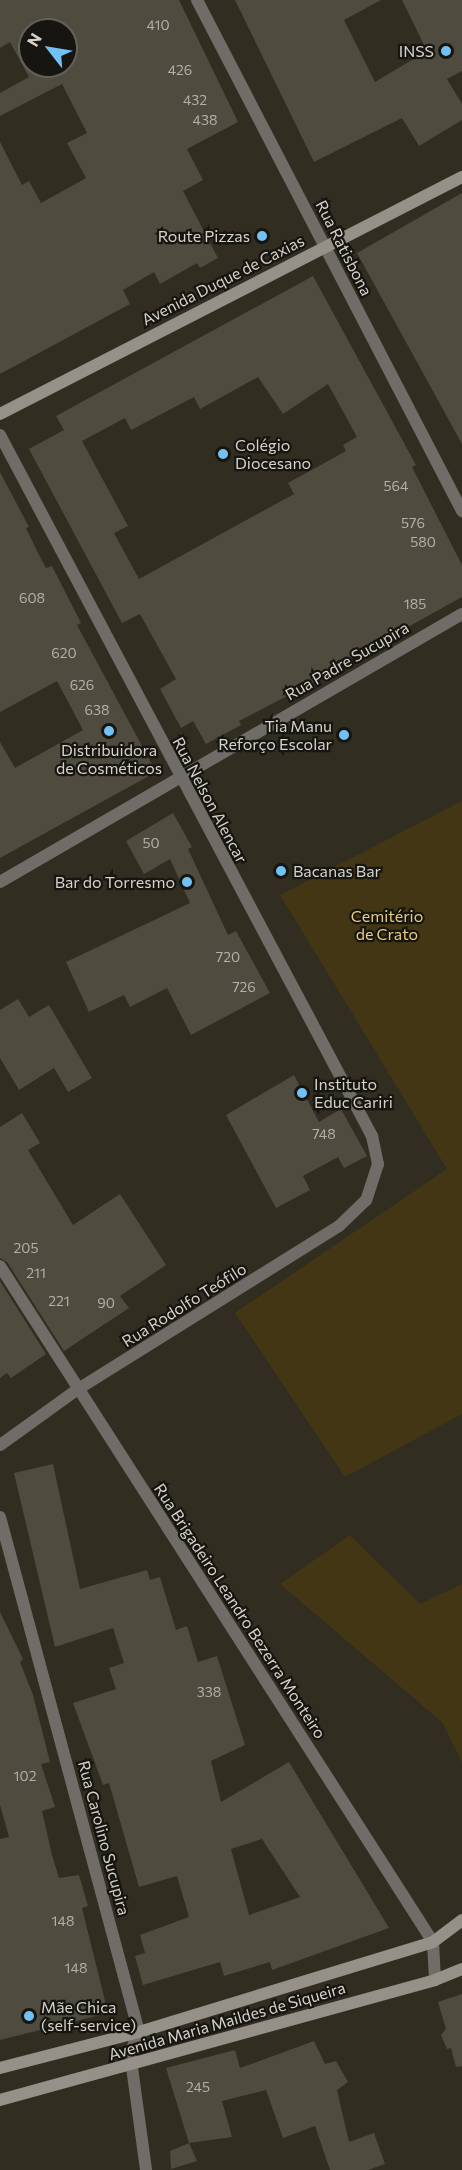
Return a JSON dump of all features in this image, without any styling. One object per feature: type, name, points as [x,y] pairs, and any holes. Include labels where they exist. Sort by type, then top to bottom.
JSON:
[{"type":"main road","name":"Avenida Duque de Caxias","points":[[0,414],[462,177]]},
{"type":"main road","points":[[433,1942],[462,1920]]},
{"type":"main road","name":"Avenida Maria Maildes de Siqueira","points":[[0,2068],[139,2032],[433,1942]]},
{"type":"main road","name":"Avenida Maria Maildes de Siqueira","points":[[0,2100],[131,2066],[435,1980],[462,1969]]},
{"type":"street","name":"Rua Ratisbona","points":[[197,0],[462,511]]},
{"type":"street","name":"Rua Nelson Alencar","points":[[0,435],[179,777],[372,1136],[377,1147],[375,1183]]},
{"type":"street","name":"Rua Padre Sucupira","points":[[0,882],[462,614]]},
{"type":"street","name":"Rua Rodolfo Teófilo","points":[[0,1445],[78,1389],[339,1226],[366,1200],[375,1183]]},
{"type":"street","name":"Rua Brigadeiro Leandro Bezerra Monteiro","points":[[0,1266],[433,1942],[435,1980]]},
{"type":"street","name":"Rua Carolino Sucupira","points":[[0,1517],[139,2032]]},
{"type":"street","points":[[139,2032],[130,2052],[146,2170]]},
{"type":"green space","name":"Cemitério de Crato","points":[[462,801],[462,1414],[345,1477],[235,1313],[447,1169],[280,895]]},
{"type":"green space","points":[[350,1535],[420,1604],[462,1584],[462,1762],[442,1722],[280,1584]]},
{"type":"building","points":[[0,0],[179,0],[238,122],[187,149],[203,180],[183,191],[218,258],[200,268],[197,263],[160,284],[154,272],[123,290],[130,304],[0,374],[0,142],[22,185],[29,181],[41,203],[86,178],[67,143],[87,133],[62,84],[0,116],[0,93],[27,78],[78,78],[78,18],[18,18],[18,57],[10,42],[0,48]]},
{"type":"building","points":[[235,0],[381,0],[344,20],[375,82],[427,51],[402,0],[462,0],[462,71],[447,79],[462,104],[462,120],[419,146],[402,118],[314,162]]},
{"type":"building","points":[[462,193],[462,444],[357,253]]},
{"type":"building","points":[[313,276],[416,465],[412,467],[462,565],[462,597],[332,669],[333,672],[239,721],[241,725],[206,744],[193,721],[181,728],[160,689],[176,679],[140,614],[122,623],[29,449],[64,430],[56,416]],"holes":[[[258,377],[283,414],[328,384],[357,437],[343,445],[346,451],[288,483],[294,494],[139,579],[114,533],[128,526],[82,441],[125,418],[131,430],[194,397],[200,409]]]},
{"type":"building","points":[[0,472],[29,527],[26,528],[37,551],[46,568],[52,566],[81,623],[77,625],[156,772],[0,858],[0,742],[15,768],[83,730],[57,681],[0,712]]},
{"type":"building","points":[[173,813],[192,847],[188,849],[228,935],[236,931],[270,993],[191,1035],[167,988],[130,1007],[124,995],[89,1012],[66,962],[190,903],[170,859],[144,874],[126,841]]},
{"type":"building","points":[[18,999],[29,1017],[49,1005],[92,1078],[68,1092],[54,1068],[19,1090],[0,1058],[0,1010]]},
{"type":"building","points":[[294,1075],[319,1122],[341,1109],[367,1156],[344,1168],[338,1157],[303,1176],[310,1190],[276,1208],[226,1115]]},
{"type":"building","points":[[22,1113],[40,1143],[28,1150],[73,1225],[120,1194],[166,1265],[120,1296],[129,1308],[64,1351],[7,1262],[0,1258],[0,1127]]},
{"type":"building","points":[[0,1281],[46,1354],[11,1378],[7,1373],[0,1378]]},
{"type":"building","points":[[53,1464],[80,1589],[147,1570],[150,1580],[160,1577],[176,1630],[187,1626],[198,1662],[217,1656],[245,1745],[211,1761],[221,1802],[289,1762],[389,1928],[272,1970],[270,1962],[224,1976],[220,1962],[143,1985],[135,1956],[145,1953],[140,1935],[189,1917],[177,1876],[139,1887],[109,1783],[103,1785],[73,1703],[116,1689],[109,1668],[124,1663],[113,1628],[55,1647],[14,1473]],"holes":[[[262,1839],[300,1897],[249,1915],[231,1849]]]},
{"type":"building","points":[[0,1612],[23,1659],[20,1662],[33,1695],[50,1762],[41,1764],[55,1807],[42,1811],[52,1855],[59,1878],[79,1875],[88,1906],[82,1908],[108,2013],[0,2040],[0,1839],[9,1837],[0,1805]]},
{"type":"building","points":[[462,1994],[462,2066],[456,2067],[451,2048],[447,2049],[441,2035],[446,2029],[438,2002]]},
{"type":"building","points":[[314,2041],[325,2064],[336,2061],[348,2082],[337,2090],[349,2142],[374,2133],[385,2164],[368,2170],[330,2170],[315,2126],[283,2138],[266,2090],[222,2101],[232,2137],[189,2143],[166,2068],[235,2050],[240,2068]]},
{"type":"building","points":[[189,2143],[197,2161],[171,2169],[170,2151]]},
{"type":"place","name":"INSS","points":[[446,51]]},
{"type":"place","name":"Route Pizzas","points":[[262,236]]},
{"type":"place","name":"Colégio Diocesano","points":[[223,454]]},
{"type":"place","name":"Distribuidora de Cosméticos","points":[[109,731]]},
{"type":"place","name":"Tia Manu Reforço Escolar","points":[[344,735]]},
{"type":"place","name":"Bacanas Bar","points":[[281,871]]},
{"type":"place","name":"Bar do Torresmo","points":[[187,882]]},
{"type":"place","name":"Instituto Educ Cariri","points":[[302,1093]]},
{"type":"place","name":"Mãe Chica (self-service)","points":[[29,2016]]}]
